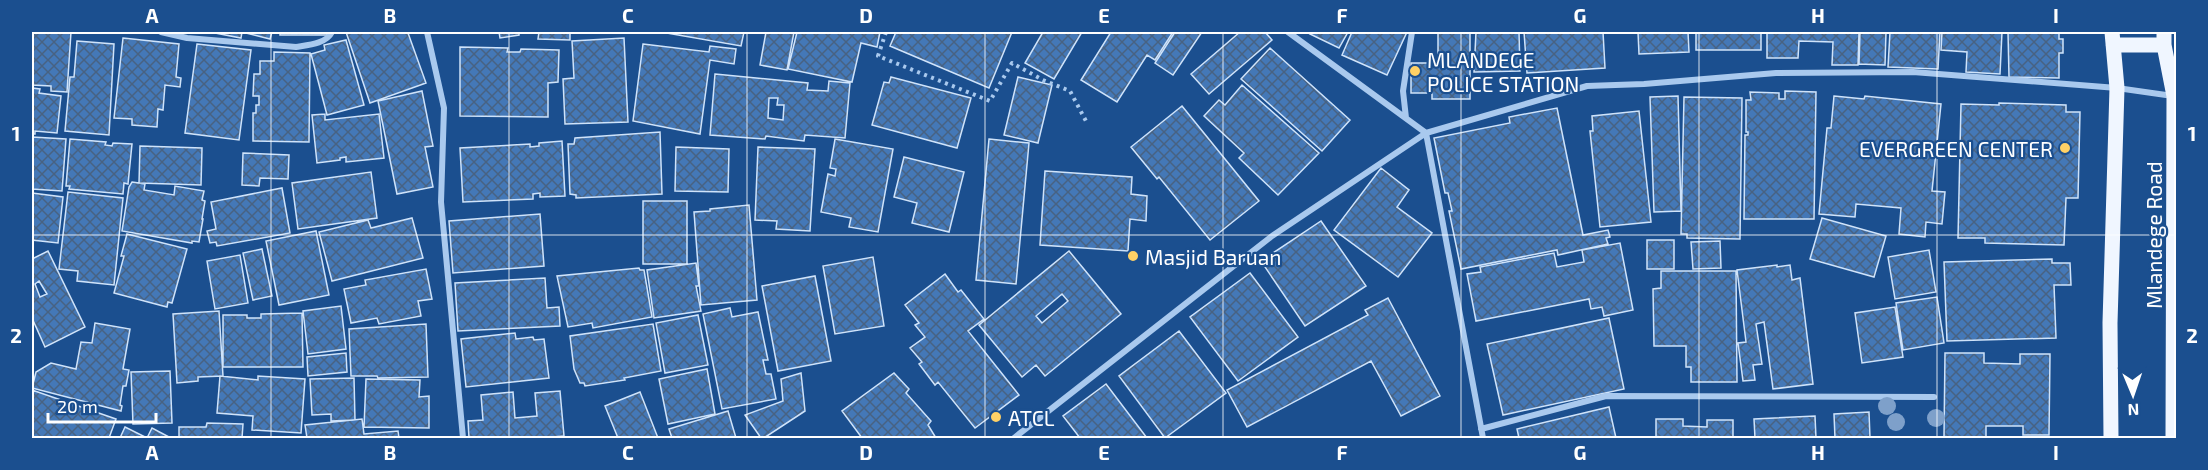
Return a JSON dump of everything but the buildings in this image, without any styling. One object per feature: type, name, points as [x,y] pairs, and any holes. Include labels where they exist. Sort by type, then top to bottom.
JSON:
[{"type":"main road","points":[[2112,38],[2164,38]]},
{"type":"main road","name":"Mlandege Road","points":[[2111,438],[2110,323],[2116,88],[2112,38]]},
{"type":"main road","name":"Mlandege Road","points":[[2164,38],[2175,96],[2173,438]]},
{"type":"street","points":[[161,32],[187,38],[296,47],[314,44],[329,37],[332,32]]},
{"type":"street","points":[[427,32],[444,108],[441,202],[463,438]]},
{"type":"street","points":[[1288,32],[1426,133],[1483,438]]},
{"type":"street","points":[[1406,118],[1403,92],[1412,32]]},
{"type":"street","points":[[1014,438],[1272,236],[1426,133],[1587,86],[1644,84],[1776,73],[1913,72],[2116,88],[2175,96]]},
{"type":"street","points":[[1481,429],[1606,396],[1934,397]]},
{"type":"path","points":[[886,32],[878,56],[990,100],[1012,63],[1043,80],[1070,91],[1087,123]]},
{"type":"place","name":"MLANDEGE POLICE STATION","points":[[1415,71]]},
{"type":"place","name":"EVERGREEN CENTER","points":[[2065,148]]},
{"type":"place","name":"Masjid Baruan","points":[[1133,256]]},
{"type":"place","name":"ATCL","points":[[996,417]]}]
